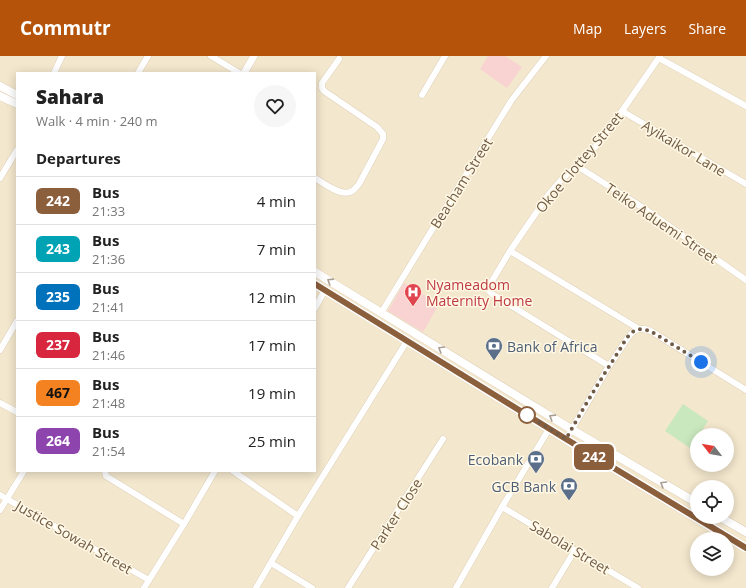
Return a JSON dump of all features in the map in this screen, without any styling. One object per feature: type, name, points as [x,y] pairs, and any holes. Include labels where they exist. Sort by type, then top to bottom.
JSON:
[{"type":"main road","points":[[0,86],[16,94]]},
{"type":"main road","points":[[0,96],[16,104]]},
{"type":"main road","points":[[316,273],[571,429],[690,499]]},
{"type":"main road","points":[[316,285],[549,429],[746,548]]},
{"type":"main road","points":[[732,524],[746,532]]},
{"type":"street","points":[[54,72],[62,56]]},
{"type":"street","points":[[139,72],[148,56]]},
{"type":"street","points":[[211,56],[237,72]]},
{"type":"street","points":[[245,72],[254,56]]},
{"type":"street","points":[[422,95],[445,56]]},
{"type":"street","name":"Beacham Street","points":[[381,313],[511,101],[546,56]]},
{"type":"street","points":[[660,57],[746,106]]},
{"type":"street","name":"Okoe Clottey Street","points":[[609,366],[505,302],[489,290],[489,286],[510,251],[549,194],[562,179],[596,146],[660,57]]},
{"type":"street","points":[[316,179],[342,193],[348,193],[354,190],[359,184],[383,139],[383,134],[377,127],[324,91],[322,88],[322,83],[339,59]]},
{"type":"street","name":"Ayikaikor Lane","points":[[622,111],[746,184]]},
{"type":"street","points":[[0,178],[16,152]]},
{"type":"street","name":"Teiko Aduemi Street","points":[[576,166],[642,207],[746,280]]},
{"type":"street","points":[[510,251],[639,329]]},
{"type":"street","points":[[316,306],[325,290]]},
{"type":"street","points":[[0,350],[16,323]]},
{"type":"street","points":[[566,439],[609,366],[629,336],[634,331],[639,329],[652,332],[746,390]]},
{"type":"street","points":[[256,588],[298,516],[407,341]]},
{"type":"street","points":[[0,403],[16,411]]},
{"type":"street","points":[[456,588],[549,429]]},
{"type":"street","name":"Parker Close","points":[[348,588],[443,439]]},
{"type":"street","points":[[0,510],[23,472]]},
{"type":"street","points":[[105,472],[106,476],[184,524]]},
{"type":"street","points":[[144,588],[215,472]]},
{"type":"street","points":[[234,472],[298,516]]},
{"type":"street","name":"Justice Sowah Street","points":[[0,494],[149,580]]},
{"type":"street","name":"Sabolai Street","points":[[502,507],[638,588]]},
{"type":"street","points":[[552,588],[574,550]]},
{"type":"street","points":[[271,563],[312,588]]},
{"type":"shaded area","points":[[0,56],[746,56],[746,588],[0,588]]},
{"type":"shaded area","points":[[488,56],[505,56],[522,67],[507,88],[480,69]]},
{"type":"shaded area","name":"Nyameadom Maternity Home","points":[[404,283],[439,304],[423,332],[388,311]]},
{"type":"green space","points":[[683,404],[708,421],[704,428],[690,428],[690,448],[665,431]]},
{"type":"bus line","name":"242","points":[[316,285],[549,429],[746,548]]},
{"type":"place","name":"Nyameadom Maternity Home","points":[[413,307]]},
{"type":"place","name":"Bank of Africa","points":[[494,361]]},
{"type":"place","name":"Ecobank","points":[[536,474]]},
{"type":"place","name":"GCB Bank","points":[[569,501]]},
{"type":"route","points":[[527,415],[524,413],[566,439],[609,366],[629,336],[634,331],[639,329],[652,332],[701,362]]}]
